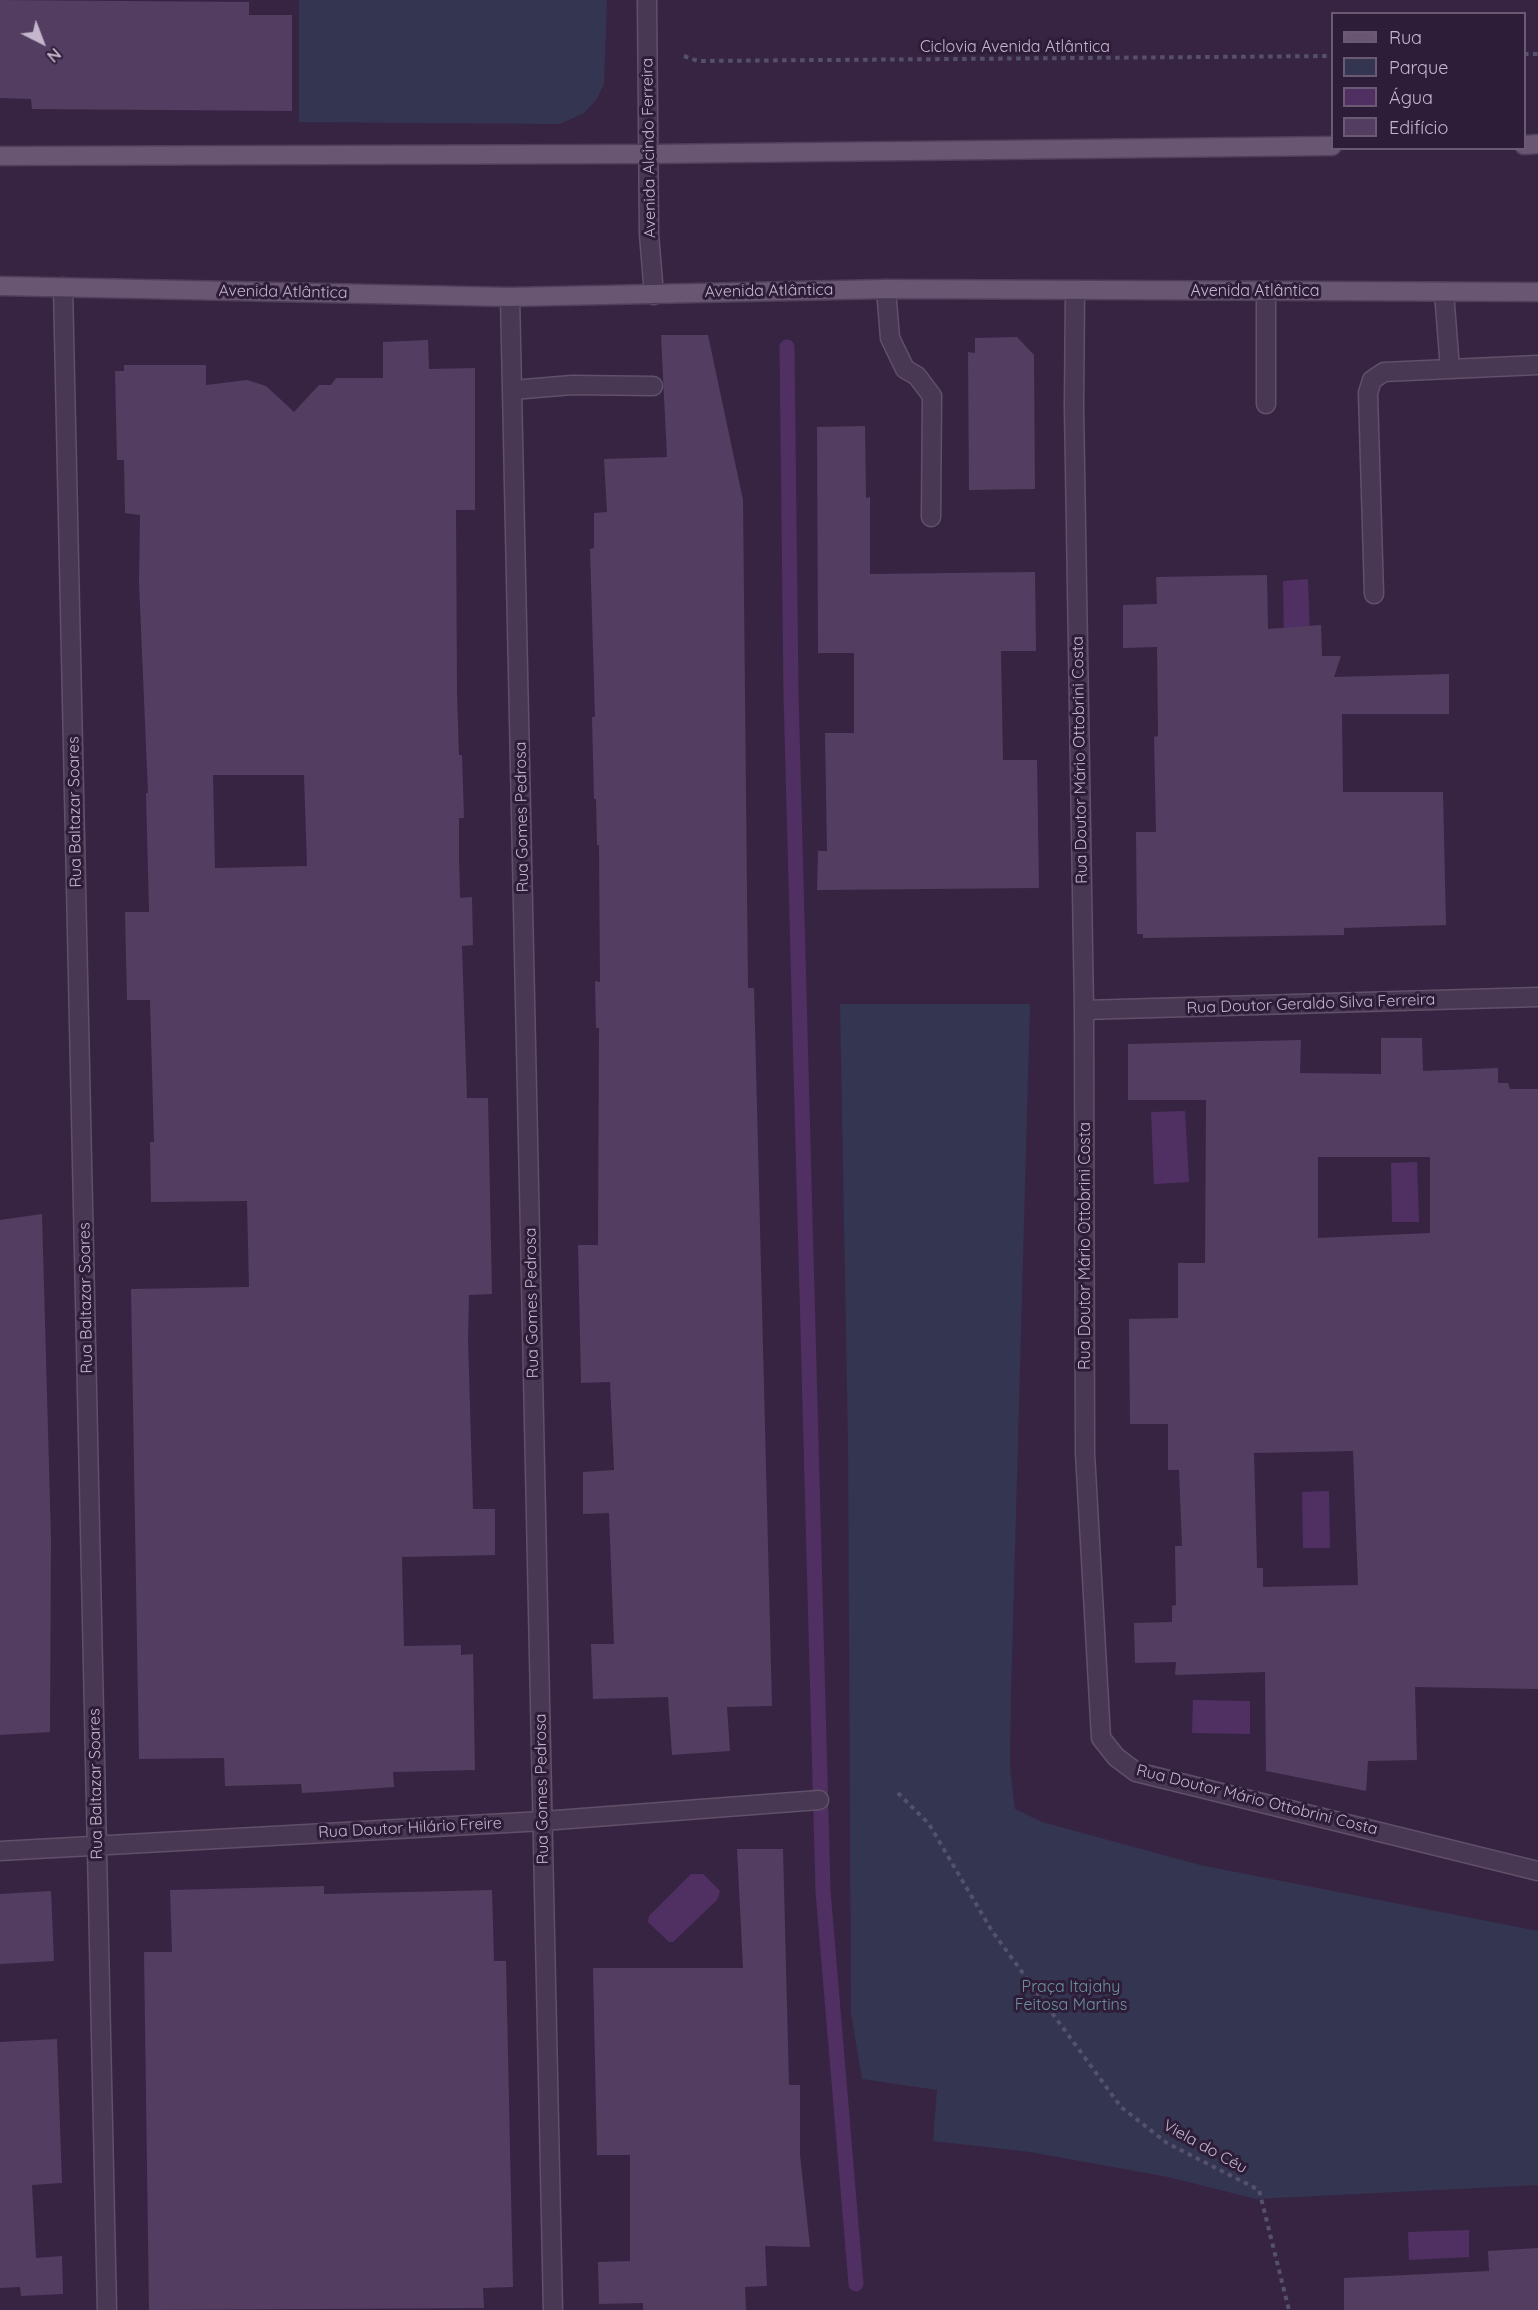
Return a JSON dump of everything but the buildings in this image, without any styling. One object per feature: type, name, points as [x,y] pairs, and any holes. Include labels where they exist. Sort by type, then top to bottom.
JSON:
[{"type":"main road","points":[[0,156],[649,154],[1331,146]]},
{"type":"main road","name":"Avenida Atlântica","points":[[0,286],[510,297],[885,289],[1538,292]]},
{"type":"street","name":"Avenida Alcindo Ferreira","points":[[647,0],[649,234],[654,295]]},
{"type":"street","name":"Rua Baltazar Soares","points":[[63,286],[107,2310]]},
{"type":"street","points":[[885,289],[890,338],[905,369],[917,376],[932,396],[931,517]]},
{"type":"street","name":"Rua Doutor Mário Ottobrini Costa","points":[[1075,290],[1074,407],[1084,1010],[1085,1453],[1101,1738],[1116,1757],[1136,1772],[1538,1871]]},
{"type":"street","points":[[1266,291],[1266,404]]},
{"type":"street","points":[[1444,292],[1450,369]]},
{"type":"street","name":"Rua Gomes Pedrosa","points":[[510,297],[553,2310]]},
{"type":"street","points":[[1374,594],[1368,393],[1372,380],[1384,372],[1538,365]]},
{"type":"street","points":[[513,390],[572,384],[653,386]]},
{"type":"street","name":"Rua Doutor Geraldo Silva Ferreira","points":[[1084,1010],[1538,997]]},
{"type":"street","name":"Rua Doutor Hilário Freire","points":[[0,1851],[543,1821],[819,1800]]},
{"type":"path","name":"Ciclovia Avenida Atlântica","points":[[698,61],[1331,56]]},
{"type":"path","name":"Viela do Céu","points":[[898,1793],[929,1824],[992,1931],[1121,2107],[1167,2143],[1259,2190],[1289,2310]]},
{"type":"green space","points":[[299,0],[607,0],[604,84],[596,100],[584,113],[560,124],[299,122]]},
{"type":"green space","name":"Praça Itajahy Feitosa Martins","points":[[840,1004],[1030,1004],[1011,1695],[1010,1767],[1015,1809],[1042,1822],[1200,1865],[1538,1931],[1538,2185],[1256,2199],[1168,2177],[1030,2152],[933,2141],[937,2090],[862,2079],[851,2013],[848,1443]]},
{"type":"water","points":[[1308,579],[1310,638],[1284,640],[1283,581]]},
{"type":"water","points":[[1185,1111],[1189,1182],[1154,1184],[1151,1112]]},
{"type":"water","points":[[1417,1162],[1419,1222],[1392,1222],[1391,1163]]},
{"type":"water","points":[[1329,1491],[1330,1548],[1303,1548],[1302,1492]]},
{"type":"water","points":[[1193,1700],[1250,1701],[1250,1734],[1192,1733]]},
{"type":"water","points":[[691,1874],[703,1874],[720,1891],[717,1900],[673,1942],[669,1942],[648,1922],[649,1916]]},
{"type":"water","points":[[1469,2230],[1469,2257],[1409,2260],[1408,2232]]},
{"type":"waterway","points":[[787,347],[791,694],[823,1891],[856,2284]]}]
